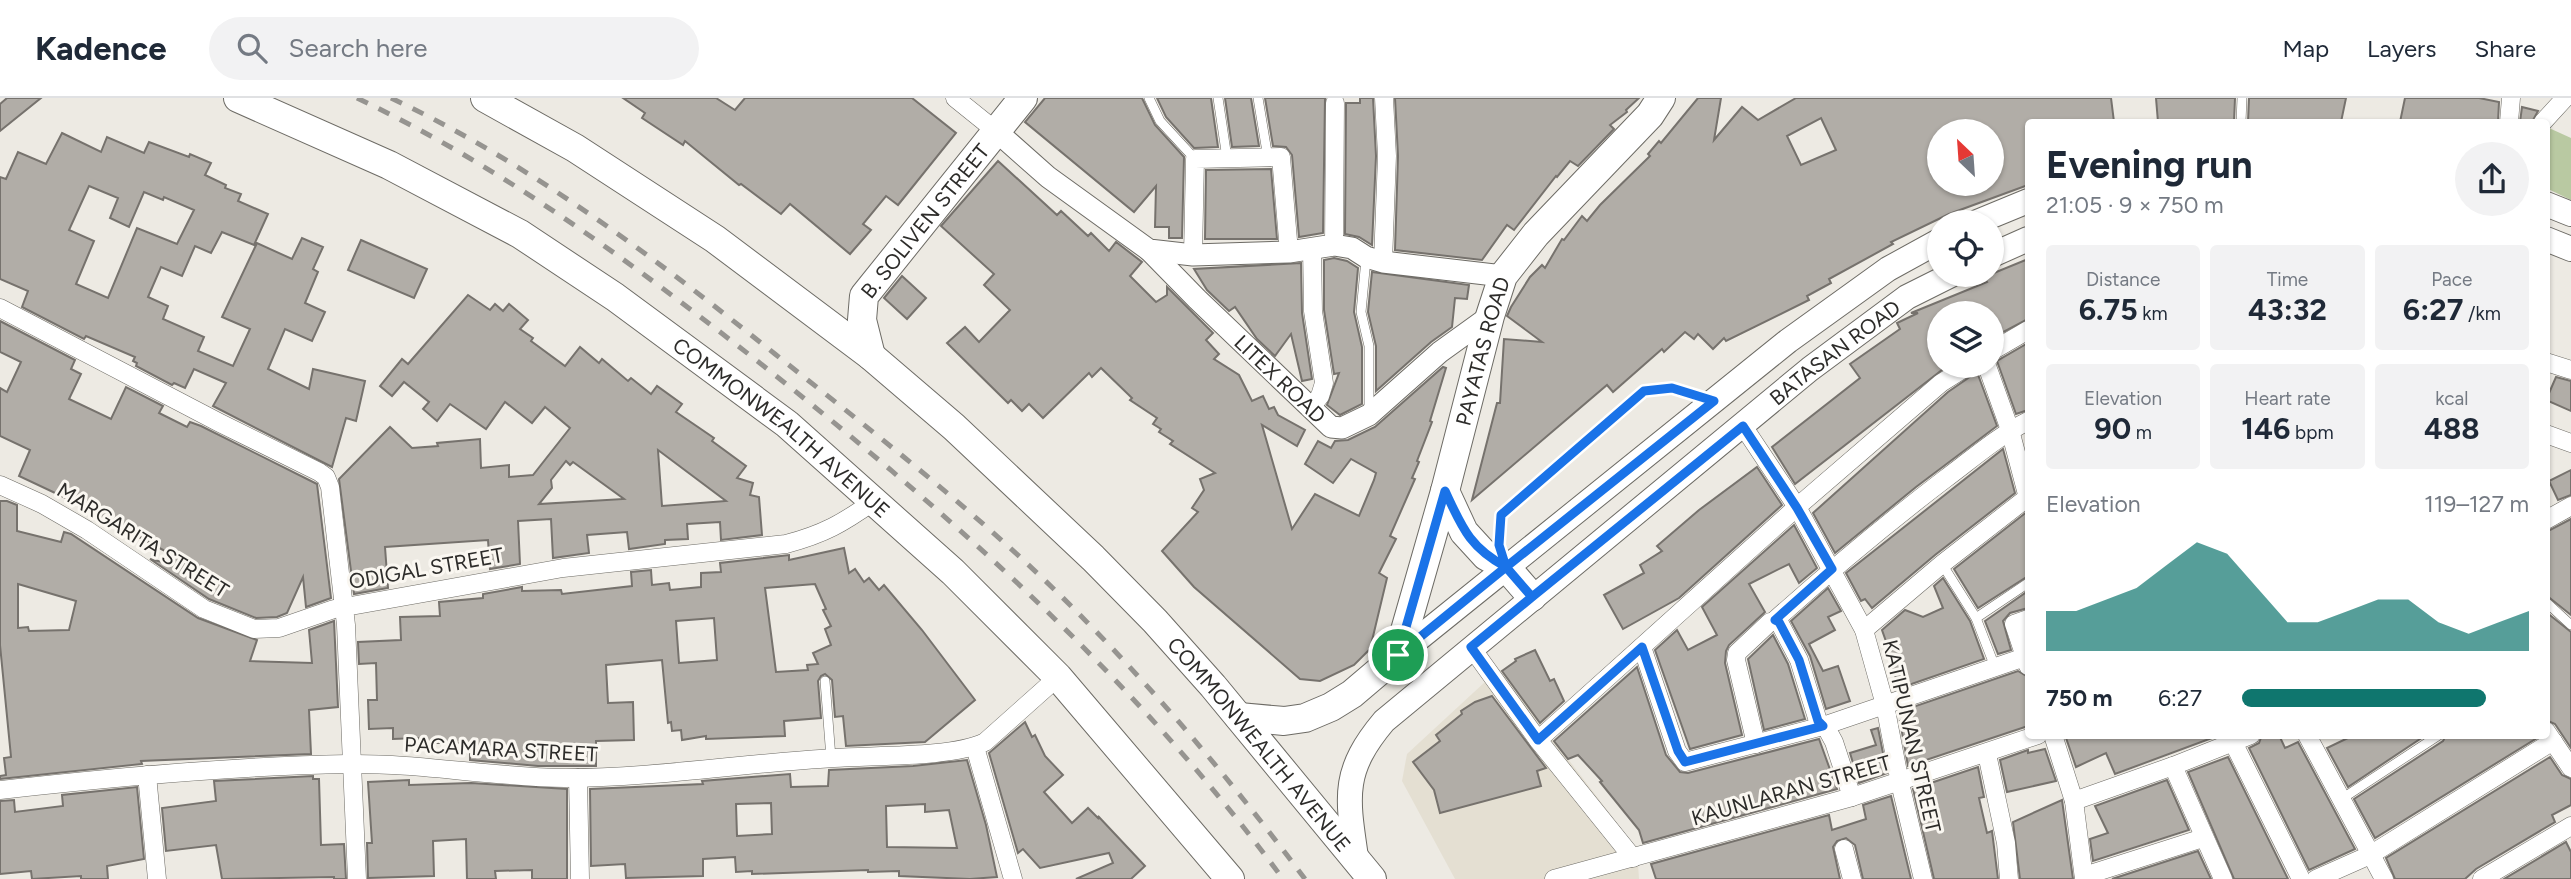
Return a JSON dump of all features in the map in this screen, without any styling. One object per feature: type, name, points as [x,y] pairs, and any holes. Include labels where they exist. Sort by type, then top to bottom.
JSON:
[{"type":"main road","name":"COMMONWEALTH AVENUE","points":[[238,98],[389,165],[520,234],[615,297],[787,424],[953,572],[1058,677],[1230,879]]},
{"type":"main road","name":"COMMONWEALTH AVENUE","points":[[485,98],[575,148],[715,239],[871,356],[954,427],[1093,558],[1155,621],[1239,717],[1364,868]]},
{"type":"main road","name":"B. SOLIVEN STREET","points":[[871,356],[862,320],[864,296],[1023,98]]},
{"type":"main road","name":"PAYATAS ROAD","points":[[1398,655],[1503,276],[1536,234],[1650,115],[1661,98]]},
{"type":"main road","points":[[2004,211],[2025,202]]},
{"type":"main road","points":[[2550,206],[2571,214]]},
{"type":"main road","points":[[2004,250],[2025,240]]},
{"type":"main road","points":[[2550,240],[2571,248]]},
{"type":"main road","name":"BATASAN ROAD","points":[[1239,717],[1274,721],[1305,718],[1352,694],[1506,567],[1836,305],[1888,269],[1927,248]]},
{"type":"main road","name":"BATASAN ROAD","points":[[1364,868],[1349,795],[1353,767],[1364,744],[1384,721],[1855,334],[1907,297],[1927,287]]},
{"type":"main road","points":[[1445,491],[1464,531],[1486,556],[1506,567],[1532,597]]},
{"type":"street","points":[[955,98],[996,131]]},
{"type":"street","points":[[1375,259],[1387,156],[1384,98]]},
{"type":"street","points":[[2509,119],[2511,98]]},
{"type":"street","points":[[2546,119],[2565,98]]},
{"type":"street","points":[[1334,245],[1335,103]]},
{"type":"street","name":"LITEX ROAD","points":[[996,131],[1048,177],[1149,250],[1331,427],[1342,428],[1369,415],[1440,352],[1490,316]]},
{"type":"street","points":[[1194,255],[1195,159],[1281,158],[1289,252]]},
{"type":"street","points":[[1149,250],[1194,255],[1289,252],[1334,245],[1352,248],[1375,259],[1503,276]]},
{"type":"street","points":[[1310,409],[1320,396],[1324,383],[1313,311],[1312,248]]},
{"type":"street","name":"ODIGAL STREET","points":[[0,307],[326,477],[330,487],[344,607],[563,568],[786,544],[813,537],[840,525],[874,501]]},
{"type":"street","points":[[2004,344],[2025,332]]},
{"type":"street","points":[[2550,363],[2571,370]]},
{"type":"street","points":[[1538,740],[1797,508],[1949,378]]},
{"type":"street","points":[[1991,378],[2010,430],[2025,486]]},
{"type":"street","points":[[1756,744],[1736,660],[1737,653],[1832,569],[2010,430],[2025,422]]},
{"type":"street","name":"KATIPUNAN STREET","points":[[1743,426],[1797,508],[1864,630],[1885,705],[1923,879]]},
{"type":"street","points":[[2550,435],[2571,443]]},
{"type":"street","name":"MARGARITA STREET","points":[[0,485],[42,504],[88,530],[204,609],[254,629],[279,628],[344,607]]},
{"type":"street","points":[[1864,630],[2025,499]]},
{"type":"street","points":[[2550,518],[2570,508]]},
{"type":"street","points":[[344,607],[357,879]]},
{"type":"street","points":[[1775,620],[1779,622],[1799,660],[1818,721],[1834,742],[1852,797]]},
{"type":"street","points":[[2021,622],[2025,648]]},
{"type":"street","points":[[1471,647],[1538,740],[1633,858]]},
{"type":"street","points":[[1642,647],[1678,751],[1685,762],[1823,726],[1995,667],[2025,661]]},
{"type":"street","name":"PACAMARA STREET","points":[[0,790],[147,775],[351,764],[578,778],[954,751],[985,742],[1058,677]]},
{"type":"street","points":[[2550,736],[2571,768]]},
{"type":"street","name":"KAUNLARAN STREET","points":[[1554,879],[1900,783],[2027,739]]},
{"type":"street","points":[[2054,739],[2074,801],[2084,877],[2203,838]]},
{"type":"street","points":[[2074,801],[2242,739]]},
{"type":"street","points":[[2313,739],[2340,800],[2384,879]]},
{"type":"street","points":[[2316,879],[2371,855],[2545,739]]},
{"type":"street","points":[[2233,743],[2301,879]]},
{"type":"street","points":[[975,747],[1013,879]]},
{"type":"street","points":[[1987,754],[2006,843],[2009,879]]},
{"type":"street","points":[[2173,766],[2223,879]]},
{"type":"street","points":[[147,775],[157,879]]},
{"type":"street","points":[[578,778],[580,879]]},
{"type":"street","points":[[2482,879],[2571,826]]},
{"type":"street","points":[[1844,849],[1852,879]]},
{"type":"lane","points":[[1149,98],[1160,121],[1195,159]]},
{"type":"lane","points":[[1218,98],[1227,158]]},
{"type":"lane","points":[[1258,98],[1268,158]]},
{"type":"lane","points":[[2241,119],[2242,98]]},
{"type":"lane","points":[[1369,415],[1369,346],[1361,312],[1375,259]]},
{"type":"lane","points":[[1506,567],[1499,545],[1501,515],[1644,391],[1672,388],[1714,401]]},
{"type":"lane","points":[[1942,564],[1976,618],[1995,667]]},
{"type":"lane","points":[[1976,618],[2025,585]]},
{"type":"lane","points":[[2550,606],[2571,625]]},
{"type":"lane","points":[[825,681],[831,758]]},
{"type":"lane","points":[[2340,800],[2433,739]]},
{"type":"shaded area","points":[[1499,669],[1637,849],[1639,879],[1455,879],[1402,781],[1407,754]]},
{"type":"green space","points":[[2550,128],[2571,138],[2571,200],[2550,190]]},
{"type":"building","points":[[7,98],[41,98],[0,131],[0,104]]},
{"type":"building","points":[[623,98],[716,98],[735,110],[745,98],[912,98],[956,133],[898,205],[886,196],[863,224],[871,230],[850,254],[790,204],[781,214],[739,185],[685,141],[683,145],[642,118],[645,113]]},
{"type":"building","points":[[1045,98],[1142,98],[1155,125],[1184,157],[1182,238],[1169,238],[1169,227],[1155,227],[1156,186],[1134,212],[1025,122]]},
{"type":"building","points":[[1157,98],[1211,98],[1218,147],[1194,148],[1166,117]]},
{"type":"building","points":[[1225,98],[1251,98],[1259,146],[1232,147]]},
{"type":"building","points":[[1265,98],[1325,98],[1323,233],[1299,237],[1292,155],[1286,147],[1273,146]]},
{"type":"building","points":[[1360,98],[1373,98],[1376,156],[1372,245],[1359,237],[1345,234],[1346,103],[1360,103]]},
{"type":"building","points":[[1395,98],[1639,98],[1610,125],[1614,129],[1578,166],[1570,161],[1514,230],[1507,225],[1482,260],[1395,250],[1398,156]]},
{"type":"building","points":[[1698,98],[1721,98],[1714,140],[1742,107],[1758,120],[1796,98],[2111,98],[2114,119],[2025,119],[2025,186],[2004,194],[2004,119],[1927,119],[1927,196],[1998,196],[1960,210],[1927,210],[1927,225],[1891,242],[1893,244],[1829,279],[1831,283],[1807,296],[1809,300],[1726,341],[1724,338],[1713,349],[1698,334],[1694,339],[1685,332],[1613,392],[1607,385],[1472,500],[1497,403],[1500,403],[1504,339],[1542,342],[1507,316],[1511,307],[1530,277],[1542,265],[1545,268],[1562,239],[1564,240],[1582,216],[1587,221],[1650,156],[1648,154],[1659,141],[1661,143]],"holes":[[[1821,118],[1836,150],[1801,165],[1787,136]]]},
{"type":"building","points":[[2156,98],[2235,98],[2234,119],[2158,119]]},
{"type":"building","points":[[2249,98],[2346,98],[2342,119],[2248,119]]},
{"type":"building","points":[[2405,98],[2479,98],[2499,102],[2498,119],[2401,119]]},
{"type":"building","points":[[2522,107],[2538,111],[2534,119],[2520,119]]},
{"type":"building","points":[[62,133],[101,152],[107,137],[144,153],[149,142],[211,163],[205,175],[226,185],[225,188],[241,194],[238,201],[268,214],[254,245],[222,232],[211,253],[195,246],[182,276],[161,267],[148,297],[168,306],[163,319],[204,337],[198,351],[233,366],[250,329],[222,317],[257,243],[292,259],[302,238],[323,247],[313,269],[318,272],[305,303],[325,312],[312,341],[285,329],[268,369],[309,389],[313,369],[365,381],[356,421],[346,418],[332,467],[213,406],[226,383],[194,369],[185,388],[174,383],[172,385],[136,366],[137,363],[133,361],[135,357],[86,336],[84,339],[22,307],[28,291],[0,279],[0,177],[6,179],[18,152],[46,164]],"holes":[[[89,186],[118,198],[110,218],[129,227],[144,192],[194,210],[177,244],[137,228],[108,298],[76,284],[94,241],[69,230]]]},
{"type":"building","points":[[998,161],[1057,215],[1061,211],[1088,236],[1091,233],[1109,251],[1116,242],[1142,262],[1130,276],[1156,302],[1167,295],[1167,287],[1213,333],[1206,340],[1219,354],[1214,359],[1239,375],[1252,401],[1263,396],[1269,409],[1274,407],[1278,415],[1305,430],[1297,446],[1262,425],[1292,529],[1315,494],[1359,516],[1374,480],[1376,473],[1351,459],[1333,483],[1305,464],[1318,441],[1331,448],[1335,441],[1348,440],[1375,427],[1443,367],[1446,368],[1430,421],[1432,422],[1412,478],[1415,479],[1390,536],[1396,539],[1379,573],[1387,578],[1370,649],[1354,665],[1320,681],[1300,679],[1194,587],[1162,551],[1198,512],[1192,508],[1204,490],[1200,479],[1215,473],[1170,444],[1173,441],[1159,432],[1161,429],[1153,424],[1157,418],[1130,400],[1132,398],[1101,368],[1092,377],[1089,373],[1043,418],[1029,404],[1022,411],[1011,400],[1008,403],[947,343],[965,327],[979,342],[1010,310],[984,285],[994,274],[941,226]]},
{"type":"building","points":[[1271,169],[1277,239],[1205,239],[1206,170]]},
{"type":"building","points":[[361,240],[427,269],[414,298],[348,270]]},
{"type":"building","points":[[1334,258],[1347,261],[1358,268],[1354,312],[1362,347],[1362,404],[1340,415],[1327,405],[1339,373],[1334,374],[1324,310],[1324,260]]},
{"type":"building","points":[[2025,260],[2025,321],[2004,332],[2004,301],[1940,301],[1975,287],[2004,287],[2004,269]]},
{"type":"building","points":[[1301,263],[1302,313],[1312,379],[1302,381],[1291,334],[1275,356],[1257,339],[1235,307],[1229,311],[1207,290],[1194,269]]},
{"type":"building","points":[[1372,272],[1469,285],[1467,299],[1455,298],[1452,327],[1376,391],[1376,346],[1368,312]]},
{"type":"building","points":[[902,276],[926,298],[907,319],[884,298]]},
{"type":"building","points":[[468,295],[490,310],[495,304],[503,311],[509,304],[528,320],[520,329],[533,338],[531,341],[565,366],[580,347],[599,363],[602,359],[628,381],[631,378],[651,394],[657,386],[682,404],[676,412],[714,438],[712,441],[746,466],[737,478],[753,483],[750,495],[759,497],[762,535],[721,540],[720,522],[687,524],[688,539],[665,540],[665,544],[629,549],[627,532],[587,535],[589,553],[553,558],[551,519],[518,521],[520,564],[490,569],[488,540],[385,547],[388,588],[354,594],[339,479],[390,427],[412,448],[480,439],[481,468],[509,465],[509,477],[533,475],[570,428],[545,407],[532,423],[505,402],[486,429],[450,404],[437,421],[423,409],[429,402],[404,382],[392,396],[380,386],[402,359],[408,364]],"holes":[[[658,450],[726,501],[662,506]],[[566,461],[570,465],[573,462],[624,499],[539,504],[552,488],[551,480]]]},
{"type":"building","points":[[1927,306],[1927,378],[1932,378],[1795,484],[1772,447],[1860,378],[1850,364],[1900,329],[1897,323],[1918,313],[1911,313]]},
{"type":"building","points":[[0,321],[75,360],[71,369],[81,374],[69,399],[111,419],[126,387],[163,406],[159,413],[187,427],[190,422],[201,426],[317,484],[331,598],[306,607],[303,577],[287,613],[277,617],[256,618],[209,599],[150,559],[162,562],[167,552],[19,476],[30,450],[0,436],[0,388],[7,392],[21,362],[0,352]]},
{"type":"building","points":[[2025,345],[2025,411],[2016,414],[2003,378],[2004,357]]},
{"type":"building","points":[[2556,377],[2571,381],[2571,411],[2550,402],[2550,391]]},
{"type":"building","points":[[1968,378],[1979,378],[1997,426],[1835,553],[1813,513],[1948,392]]},
{"type":"building","points":[[2003,449],[2015,493],[1872,608],[1865,599],[1861,601],[1846,573]]},
{"type":"building","points":[[1757,467],[1782,505],[1679,598],[1623,629],[1604,595],[1644,573],[1640,565],[1662,551],[1657,546],[1699,510]]},
{"type":"building","points":[[2571,470],[2571,495],[2558,500],[2550,480]]},
{"type":"building","points":[[0,501],[7,501],[17,505],[17,531],[61,542],[64,532],[71,534],[198,618],[257,640],[250,661],[312,663],[309,630],[334,621],[338,707],[309,710],[311,754],[141,761],[142,764],[0,779],[0,776],[6,775],[4,758],[11,757],[0,645]],"holes":[[[18,584],[76,601],[69,630],[29,631],[28,627],[18,628]]]},
{"type":"building","points":[[2025,513],[2025,578],[1978,608],[1954,569]]},
{"type":"building","points":[[2571,519],[2571,615],[2550,598],[2550,530]]},
{"type":"building","points":[[1794,525],[1817,568],[1799,583],[1789,564],[1749,584],[1765,612],[1729,645],[1726,651],[1725,663],[1742,735],[1690,749],[1655,650],[1677,630],[1688,650],[1717,635],[1702,607]]},
{"type":"building","points":[[844,548],[849,573],[855,569],[864,582],[869,578],[879,590],[884,585],[975,700],[925,742],[846,746],[843,716],[835,717],[832,680],[825,674],[818,681],[821,718],[784,721],[785,736],[706,739],[706,736],[682,740],[681,730],[672,731],[671,722],[668,723],[662,660],[606,665],[608,703],[633,702],[634,740],[596,741],[596,766],[538,766],[470,760],[470,743],[419,743],[418,738],[393,739],[393,728],[369,729],[368,700],[377,700],[376,663],[359,664],[358,642],[401,640],[400,617],[440,616],[439,602],[483,598],[483,594],[522,587],[522,591],[561,590],[562,594],[632,586],[631,572],[651,570],[652,585],[669,583],[670,590],[701,587],[701,573],[721,572],[720,563],[789,555],[789,560]],"holes":[[[815,584],[831,626],[825,629],[831,645],[813,653],[818,664],[807,665],[808,670],[776,672],[765,588]],[[714,618],[717,660],[679,663],[676,621]]]},
{"type":"building","points":[[1943,578],[1970,621],[1984,659],[1900,688],[1882,630],[1905,610],[1923,617],[1943,608],[1934,586]]},
{"type":"building","points":[[1828,588],[1841,611],[1828,617],[1835,630],[1809,644],[1823,671],[1838,666],[1850,701],[1826,709],[1810,656],[1791,621]]},
{"type":"building","points":[[2025,593],[2025,609],[2010,613],[2003,621],[2011,650],[1998,654],[1985,621]]},
{"type":"building","points":[[2550,615],[2571,632],[2571,748],[2555,724],[2550,722]]},
{"type":"building","points":[[1773,635],[1788,664],[1805,719],[1764,730],[1748,659]]},
{"type":"building","points":[[1535,650],[1550,681],[1554,679],[1564,701],[1540,723],[1502,671],[1516,661],[1515,659]]},
{"type":"building","points":[[1637,667],[1666,755],[1680,772],[1688,773],[1819,739],[1837,789],[1643,843],[1639,830],[1600,782],[1602,781],[1578,755],[1568,759],[1554,741]]},
{"type":"building","points":[[2018,671],[2025,675],[2025,727],[1908,766],[1900,721],[1907,719],[1904,710]]},
{"type":"building","points":[[1492,696],[1546,768],[1537,771],[1541,786],[1440,813],[1434,790],[1413,762],[1440,741],[1436,735],[1462,714],[1461,711]]},
{"type":"building","points":[[1025,722],[1045,756],[1063,775],[1044,792],[1072,823],[1088,808],[1099,819],[1098,816],[1145,866],[1131,879],[1076,879],[1113,863],[1109,853],[1040,868],[1023,849],[1018,853],[989,753]]},
{"type":"building","points":[[1878,728],[1887,773],[1859,783],[1850,753],[1876,745],[1871,730]]},
{"type":"building","points":[[2066,739],[2209,739],[2115,774],[2106,753],[2076,767]]},
{"type":"building","points":[[2260,739],[2281,739],[2285,748],[2298,742],[2355,849],[2309,870],[2249,748],[2259,743]]},
{"type":"building","points":[[2346,739],[2420,739],[2348,787],[2327,748]]},
{"type":"building","points":[[2535,739],[2375,838],[2354,799],[2443,741]]},
{"type":"building","points":[[2045,749],[2056,781],[2007,792],[2000,760],[2028,750],[2028,753]]},
{"type":"building","points":[[2228,757],[2288,879],[2234,879],[2188,772]]},
{"type":"building","points":[[2550,757],[2562,775],[2571,779],[2571,805],[2552,815],[2555,822],[2476,869],[2465,879],[2395,879],[2386,858]]},
{"type":"building","points":[[967,760],[986,825],[997,877],[970,879],[899,876],[899,871],[868,870],[752,874],[752,871],[736,872],[735,857],[703,859],[703,876],[626,878],[625,864],[591,866],[590,789],[703,784],[702,781],[790,774],[791,787],[828,786],[829,770]],"holes":[[[771,803],[772,834],[737,836],[736,804]],[[925,804],[925,812],[949,810],[957,848],[887,847],[886,806]]]},
{"type":"building","points":[[1978,767],[1984,797],[1979,798],[1987,833],[1992,831],[1998,879],[1934,879],[1913,789]]},
{"type":"building","points":[[313,776],[313,779],[319,779],[321,845],[344,844],[346,879],[222,879],[216,845],[166,851],[162,808],[216,801],[214,781]]},
{"type":"building","points":[[409,780],[409,785],[471,783],[567,789],[567,879],[532,879],[532,870],[495,871],[496,879],[467,879],[466,839],[433,841],[434,876],[368,878],[367,843],[372,843],[368,782]]},
{"type":"building","points":[[2167,780],[2189,830],[2093,861],[2090,839],[2108,833],[2095,806]]},
{"type":"building","points":[[137,787],[144,859],[107,866],[108,879],[81,879],[81,876],[32,879],[31,871],[0,874],[0,801],[14,800],[15,812],[63,806],[62,795]]},
{"type":"building","points":[[1891,796],[1911,879],[1863,879],[1855,845],[1846,838],[1837,841],[1833,847],[1840,879],[1656,879],[1651,864],[1829,815],[1832,830],[1866,819],[1863,805]]},
{"type":"building","points":[[2062,800],[2073,879],[2020,879],[2013,822]]},
{"type":"building","points":[[2566,842],[2571,852],[2571,879],[2504,879]]},
{"type":"building","points":[[2198,851],[2211,879],[2112,879]]},
{"type":"railway","points":[[357,98],[463,154],[613,252],[756,360],[900,478],[1037,602],[1103,667],[1166,735],[1283,879]]},
{"type":"railway","points":[[391,98],[493,152],[638,248],[730,318],[959,503],[1029,565],[1128,665],[1219,770],[1305,879]]},
{"type":"route","points":[[1398,655],[1445,491],[1464,531],[1486,556],[1506,567],[1499,545],[1501,515],[1644,391],[1672,388],[1714,401],[1506,567],[1532,597],[1743,426],[1797,508],[1832,569],[1775,620],[1779,622],[1799,660],[1818,721],[1823,726],[1685,762],[1678,751],[1642,647],[1538,740],[1471,647],[1532,597],[1506,567],[1398,655]]}]
